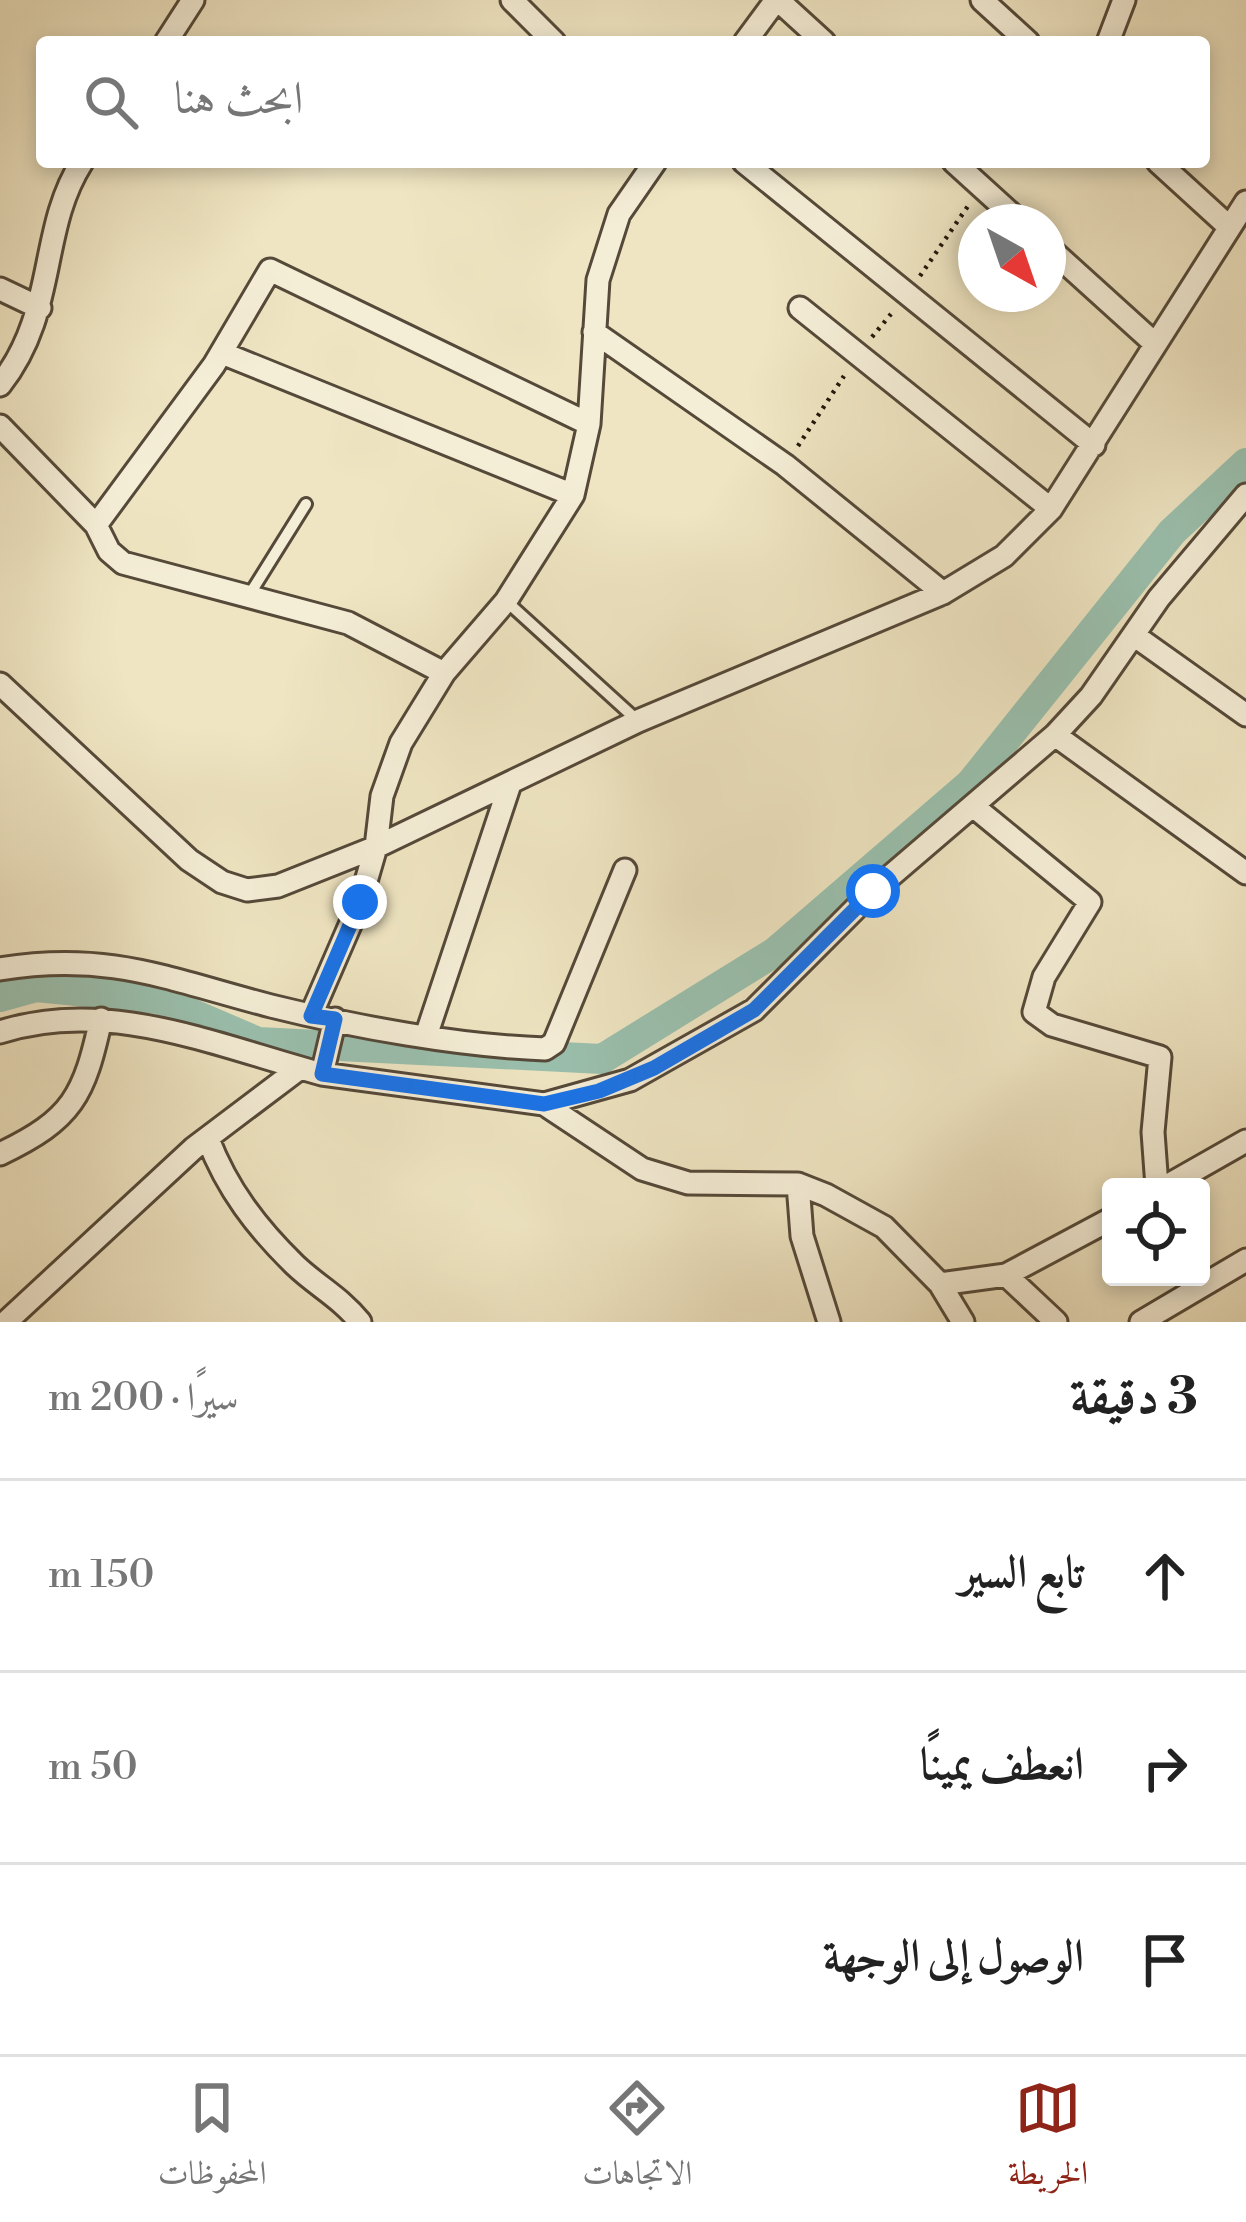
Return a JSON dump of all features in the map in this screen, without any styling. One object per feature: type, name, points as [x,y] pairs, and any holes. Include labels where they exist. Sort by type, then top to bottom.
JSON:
[{"type":"street","points":[[170,36],[193,0]]},
{"type":"street","points":[[512,0],[548,36]]},
{"type":"street","points":[[750,36],[777,0],[817,36]]},
{"type":"street","points":[[982,0],[1021,36]]},
{"type":"street","points":[[1110,36],[1124,0]]},
{"type":"street","points":[[0,385],[40,308],[62,194],[78,168]]},
{"type":"street","points":[[311,1016],[360,902],[376,847],[382,796],[401,743],[445,673],[506,601],[573,495],[589,424],[598,280],[629,196],[650,168]]},
{"type":"street","points":[[751,168],[1094,445]]},
{"type":"street","points":[[960,168],[1000,204]]},
{"type":"street","points":[[1165,168],[1227,225]]},
{"type":"street","points":[[0,684],[137,815],[222,882],[247,890],[278,886],[376,847],[638,721],[943,593],[1004,556],[1051,509],[1227,225],[1246,202]]},
{"type":"street","points":[[1066,263],[1153,342]]},
{"type":"street","points":[[95,525],[222,353],[270,270],[589,424]]},
{"type":"street","points":[[0,289],[40,308]]},
{"type":"street","points":[[800,308],[1051,509]]},
{"type":"street","points":[[594,332],[785,465],[943,593]]},
{"type":"street","points":[[222,353],[573,495]]},
{"type":"street","points":[[0,426],[95,525],[109,551],[123,563],[348,622],[445,673]]},
{"type":"street","points":[[0,1032],[52,1017],[100,1019],[315,1068],[544,1104],[630,1080],[754,1010],[873,891],[1055,735],[1135,636],[1159,598],[1246,495]]},
{"type":"street","points":[[1135,636],[1246,715]]},
{"type":"street","points":[[1055,735],[1246,873]]},
{"type":"street","points":[[427,1033],[510,784]]},
{"type":"street","points":[[973,806],[1090,902],[1044,977],[1034,1012],[1052,1025],[1160,1057],[1153,1132],[1160,1178]]},
{"type":"street","points":[[4,965],[109,964],[170,974],[334,1023],[548,1048],[625,870]]},
{"type":"street","points":[[0,1154],[45,1133],[73,1107],[88,1076],[100,1019]]},
{"type":"street","points":[[6,1322],[208,1138],[315,1068],[334,1023]]},
{"type":"street","points":[[544,1104],[642,1169],[688,1183],[798,1184],[884,1226],[940,1284],[963,1322]]},
{"type":"street","points":[[208,1138],[231,1191],[298,1268],[342,1300],[361,1322]]},
{"type":"street","points":[[1178,1178],[1246,1142]]},
{"type":"street","points":[[798,1184],[802,1236],[829,1322]]},
{"type":"street","points":[[940,1284],[1006,1276],[1102,1224]]},
{"type":"street","points":[[1141,1322],[1246,1260]]},
{"type":"street","points":[[1006,1276],[1056,1322]]},
{"type":"lane","points":[[248,597],[306,504]]},
{"type":"lane","points":[[506,601],[638,721]]},
{"type":"path","points":[[785,465],[981,187]]},
{"type":"waterway","points":[[0,997],[36,987],[158,999],[258,1042],[602,1059],[775,952],[971,783],[1172,532],[1246,463]]},
{"type":"route","points":[[360,902],[311,1016],[335,1019],[322,1074],[544,1104],[630,1080],[754,1010],[873,891]]}]
